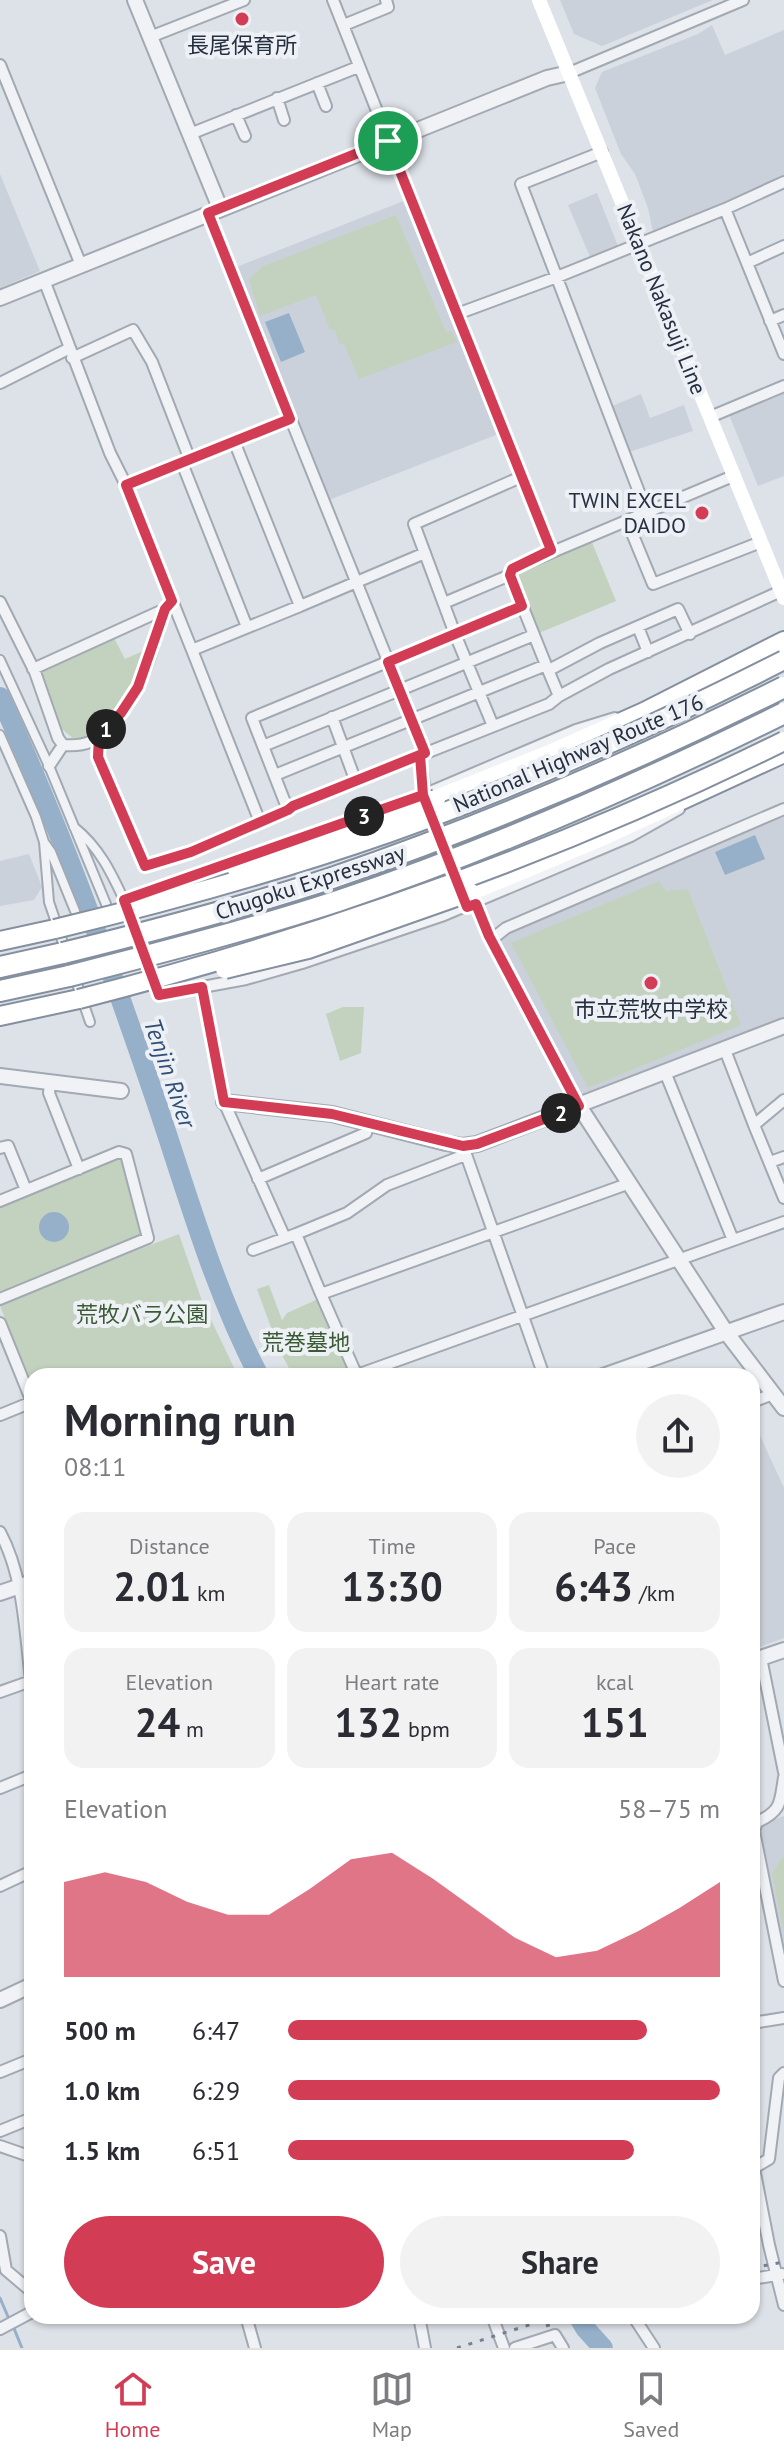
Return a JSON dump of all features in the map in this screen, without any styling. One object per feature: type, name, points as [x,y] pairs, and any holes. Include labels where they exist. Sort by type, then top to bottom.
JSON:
[{"type":"highway","points":[[131,905],[212,879],[552,753],[644,712],[784,641]]},
{"type":"highway","name":"National Highway Route 176","points":[[0,941],[55,929],[131,905],[256,876],[389,832],[651,724],[784,660]]},
{"type":"highway","name":"Chugoku Expressway","points":[[0,967],[262,900],[397,855],[662,745],[784,687]]},
{"type":"highway","name":"Chugoku Expressway","points":[[0,991],[69,976],[269,922],[406,877],[603,797],[784,713]]},
{"type":"highway","points":[[0,1016],[143,983],[414,898],[544,848],[784,741]]},
{"type":"highway","points":[[143,983],[272,959],[471,901],[784,753]]},
{"type":"main road","name":"Nakano Nakasuji Line","points":[[539,0],[783,594]]},
{"type":"street","points":[[135,0],[190,134],[214,211],[290,419],[388,662],[422,754],[430,797],[471,901],[579,1106],[726,1332],[753,1368]]},
{"type":"street","points":[[150,37],[244,0]]},
{"type":"street","points":[[333,0],[551,550]]},
{"type":"street","points":[[344,25],[388,7],[386,0]]},
{"type":"street","points":[[0,298],[388,141],[553,76],[569,73],[743,0]]},
{"type":"street","points":[[0,65],[81,265]]},
{"type":"street","points":[[190,134],[358,67]]},
{"type":"street","points":[[317,83],[326,106]]},
{"type":"street","points":[[277,98],[284,120]]},
{"type":"street","points":[[236,115],[245,136]]},
{"type":"street","points":[[602,152],[521,184],[647,513]]},
{"type":"street","points":[[457,314],[639,244],[784,182]]},
{"type":"street","points":[[725,209],[784,354]]},
{"type":"street","points":[[747,263],[784,246]]},
{"type":"street","points":[[44,280],[110,453],[126,485],[168,605],[192,650],[260,822]]},
{"type":"street","points":[[770,321],[784,315]]},
{"type":"street","points":[[0,383],[133,330],[152,362],[247,627]]},
{"type":"street","points":[[710,417],[784,386]]},
{"type":"street","points":[[126,485],[290,419]]},
{"type":"street","points":[[234,441],[300,606]]},
{"type":"street","points":[[559,696],[510,575],[512,569],[733,476]]},
{"type":"street","points":[[493,726],[414,524],[521,477]]},
{"type":"street","points":[[627,521],[653,584],[761,542]]},
{"type":"street","points":[[192,650],[425,553]]},
{"type":"street","points":[[444,603],[510,575]]},
{"type":"street","points":[[99,736],[98,757],[145,866],[191,852],[293,806],[549,704],[609,669],[783,594]]},
{"type":"street","points":[[0,602],[33,669],[63,745]]},
{"type":"street","points":[[33,669],[168,605]]},
{"type":"street","points":[[63,745],[83,746],[99,736],[121,713],[138,687],[168,605]]},
{"type":"street","points":[[288,810],[252,718],[522,606]]},
{"type":"street","points":[[275,775],[547,668],[678,609],[690,634]]},
{"type":"street","points":[[638,627],[648,652]]},
{"type":"street","points":[[263,746],[534,635]]},
{"type":"street","points":[[0,660],[49,766],[106,904]]},
{"type":"street","points":[[332,717],[356,782]]},
{"type":"street","points":[[0,735],[44,842],[49,902],[90,1022]]},
{"type":"street","points":[[49,766],[63,745]]},
{"type":"street","points":[[491,940],[506,928],[784,809]]},
{"type":"street","points":[[73,827],[86,837],[107,864],[131,905],[159,995],[246,979],[302,963],[471,901]]},
{"type":"street","points":[[44,842],[75,911]]},
{"type":"street","points":[[202,987],[224,1102],[258,1179],[321,1294],[353,1368]]},
{"type":"street","points":[[253,1250],[347,1213],[387,1185],[477,1144],[784,1026]]},
{"type":"street","points":[[725,1050],[784,1198]]},
{"type":"street","points":[[665,1072],[733,1240]]},
{"type":"street","points":[[0,1076],[121,1091]]},
{"type":"street","points":[[50,1083],[49,1093],[79,1169]]},
{"type":"street","points":[[754,1125],[784,1100]]},
{"type":"street","points":[[224,1102],[332,1114],[464,1150]]},
{"type":"street","points":[[258,1179],[366,1133],[369,1123]]},
{"type":"street","points":[[0,1148],[8,1146],[26,1190]]},
{"type":"street","points":[[464,1150],[541,1368]]},
{"type":"street","points":[[0,1201],[119,1152],[126,1154],[148,1238],[0,1299]]},
{"type":"street","points":[[770,1162],[784,1157]]},
{"type":"street","points":[[321,1294],[630,1183]]},
{"type":"street","points":[[379,1368],[784,1222]]},
{"type":"street","points":[[625,1368],[784,1312]]},
{"type":"street","points":[[0,1323],[24,1382]]},
{"type":"street","points":[[760,1377],[784,1408]]},
{"type":"street","points":[[760,1399],[773,1394]]},
{"type":"street","points":[[0,1415],[24,1405]]},
{"type":"street","points":[[0,1532],[24,1580]]},
{"type":"street","points":[[0,1593],[24,1585]]},
{"type":"street","points":[[760,1659],[784,1650]]},
{"type":"street","points":[[760,1673],[784,1775],[778,1808],[772,1816],[760,1821]]},
{"type":"street","points":[[0,1692],[24,1684]]},
{"type":"street","points":[[0,1788],[24,1778]]},
{"type":"street","points":[[760,1861],[784,1981]]},
{"type":"street","points":[[0,1886],[24,1875]]},
{"type":"street","points":[[0,2000],[24,1989]]},
{"type":"street","points":[[760,2022],[784,2018]]},
{"type":"street","points":[[0,2072],[24,2062]]},
{"type":"street","points":[[769,2159],[779,2078],[784,2073]]},
{"type":"street","points":[[0,2131],[24,2121]]},
{"type":"street","points":[[0,2146],[24,2154]]},
{"type":"street","points":[[760,2164],[769,2159],[784,2160]]},
{"type":"street","points":[[760,2199],[769,2245],[781,2274],[784,2305]]},
{"type":"street","points":[[0,2236],[2,2268],[24,2287]]},
{"type":"street","points":[[760,2278],[781,2274]]},
{"type":"street","points":[[0,2329],[24,2316]]},
{"type":"street","points":[[248,2324],[255,2348]]},
{"type":"street","points":[[420,2324],[425,2348]]},
{"type":"street","points":[[495,2324],[504,2348]]},
{"type":"street","points":[[638,2324],[654,2348]]},
{"type":"street","points":[[515,2348],[555,2335],[563,2348]]},
{"type":"shaded area","points":[[560,0],[713,0],[602,46],[574,34]]},
{"type":"shaded area","points":[[712,25],[725,55],[784,30],[784,177],[653,232],[635,174],[621,154],[595,88],[602,72],[698,34]]},
{"type":"shaded area","points":[[0,174],[40,271],[0,288]]},
{"type":"shaded area","points":[[597,193],[618,246],[590,257],[568,205]]},
{"type":"shaded area","points":[[406,200],[501,433],[329,500],[234,268]]},
{"type":"shaded area","points":[[784,392],[784,476],[758,486],[730,417]]},
{"type":"shaded area","points":[[641,394],[650,418],[684,405],[693,431],[629,452],[612,406]]},
{"type":"shaded area","name":"市立荒牧中学校","points":[[784,811],[784,1017],[586,1096],[578,1094],[495,941],[510,927]]},
{"type":"shaded area","points":[[29,854],[42,887],[34,900],[0,906],[0,861]]},
{"type":"shaded area","points":[[760,1436],[784,1488],[784,1638],[760,1647]]},
{"type":"shaded area","points":[[784,1816],[784,1955],[760,1830],[769,1821]]},
{"type":"green space","points":[[396,215],[446,332],[452,331],[457,342],[359,379],[344,344],[339,344],[335,329],[330,330],[316,295],[260,316],[249,279],[263,266]]},
{"type":"green space","points":[[591,540],[616,601],[539,633],[516,575],[519,569]]},
{"type":"green space","points":[[112,634],[125,659],[145,650],[134,686],[126,699],[85,740],[77,742],[61,728],[37,669]]},
{"type":"green space","points":[[659,881],[666,891],[688,889],[741,1025],[588,1088],[511,943]]},
{"type":"green space","points":[[343,1007],[364,1007],[361,1053],[340,1061],[326,1014]]},
{"type":"green space","points":[[118,1158],[124,1162],[143,1235],[0,1295],[0,1205]]},
{"type":"green space","name":"荒牧バラ公園","points":[[179,1234],[202,1301],[234,1368],[25,1368],[0,1306],[3,1302]]},
{"type":"green space","name":"荒巻墓地","points":[[269,1285],[282,1320],[287,1313],[318,1299],[348,1368],[289,1368],[257,1289]]},
{"type":"green space","points":[[784,1855],[784,1934],[772,1873]]},
{"type":"water","points":[[289,313],[305,352],[281,362],[265,322]]},
{"type":"water","points":[[755,835],[765,859],[725,875],[715,852]]},
{"type":"water","points":[[54,1212],[64,1217],[69,1227],[64,1237],[54,1242],[44,1237],[39,1227],[44,1217]]},
{"type":"waterway","name":"Tenjin River","points":[[0,697],[84,898],[215,1276],[255,1368]]},
{"type":"waterway","points":[[0,2298],[9,2319]]},
{"type":"waterway","name":"Tenjin River","points":[[583,2324],[603,2348]]},
{"type":"waterway","points":[[13,2326],[22,2348]]},
{"type":"railway","points":[[760,2266],[784,2262]]},
{"type":"railway","points":[[457,2348],[532,2324]]},
{"type":"railway","points":[[546,2326],[552,2324]]},
{"type":"place","name":"長尾保育所","points":[[242,19]]},
{"type":"place","name":"TWIN EXCEL DAIDO","points":[[702,513]]},
{"type":"place","name":"市立荒牧中学校","points":[[651,983]]},
{"type":"route","points":[[388,141],[208,213],[290,419],[126,485],[172,601],[165,609],[138,687],[129,703],[99,736],[98,757],[145,866],[191,852],[293,806],[420,755],[423,795],[467,907],[476,904],[489,936],[579,1106],[477,1144],[463,1146],[332,1114],[224,1102],[202,987],[159,995],[124,900],[423,795],[420,755],[425,753],[388,662],[522,606],[510,575],[512,569],[551,550],[388,141]]}]
